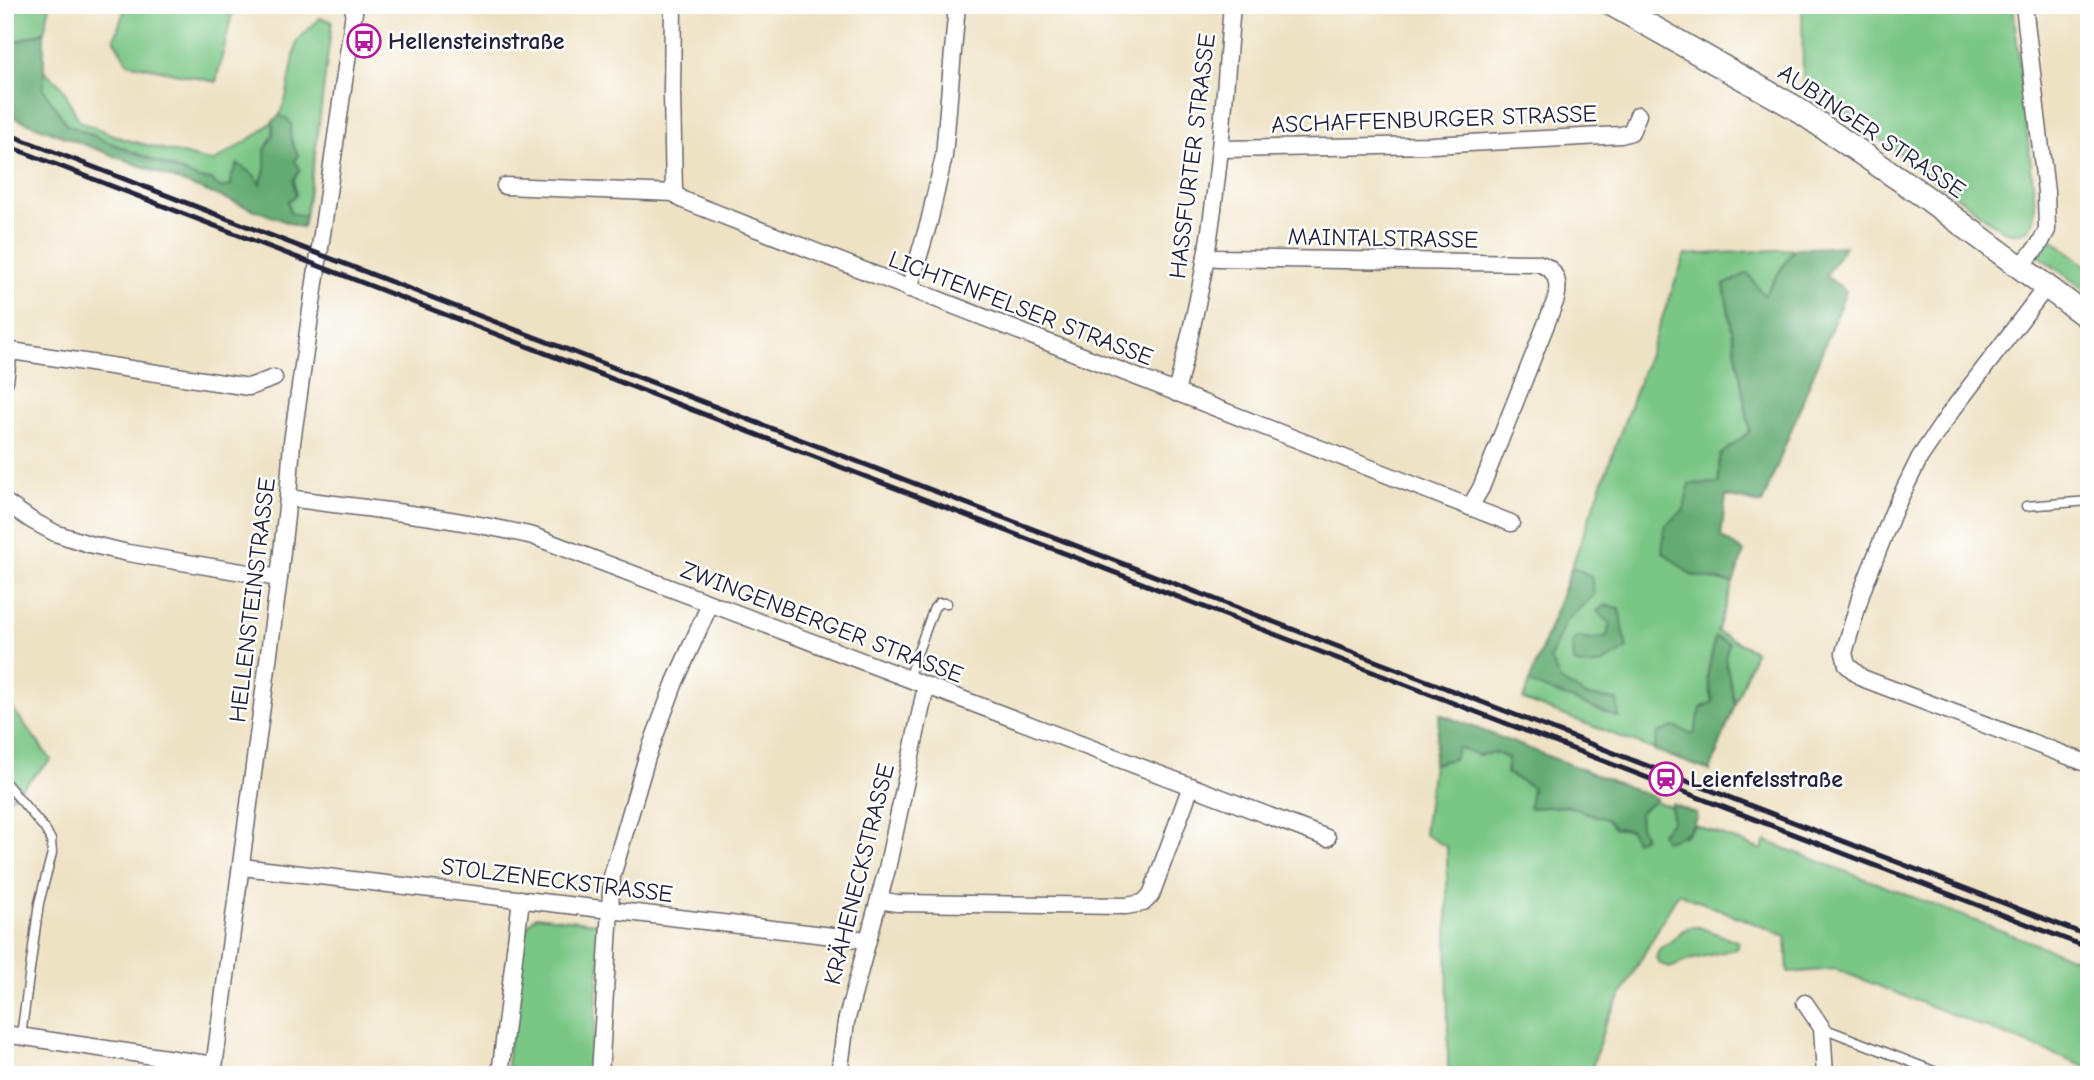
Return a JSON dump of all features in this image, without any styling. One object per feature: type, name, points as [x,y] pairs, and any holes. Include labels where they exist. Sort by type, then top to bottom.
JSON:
[{"type":"main road","name":"AUBINGER STRASSE","points":[[1616,6],[1794,107],[1924,196],[2089,318]]},
{"type":"street","name":"HELLENSTEINSTRASSE","points":[[214,1070],[279,578],[292,442],[355,5]]},
{"type":"street","points":[[673,5],[674,193]]},
{"type":"street","points":[[909,289],[929,222],[944,156],[957,5]]},
{"type":"street","name":"HASSFURTER STRASSE","points":[[1176,393],[1206,256],[1220,149],[1232,5]]},
{"type":"street","points":[[2020,267],[2039,245],[2047,230],[2046,192],[2024,5]]},
{"type":"street","name":"ASCHAFFENBURGER STRASSE","points":[[1220,149],[1432,145],[1621,135],[1631,132],[1638,116]]},
{"type":"street","name":"LICHTENFELSER STRASSE","points":[[505,186],[674,193],[683,200],[1511,523]]},
{"type":"street","name":"MAINTALSTRASSE","points":[[1206,256],[1537,263],[1547,266],[1555,274],[1559,286],[1556,299],[1481,488],[1470,507]]},
{"type":"street","points":[[2046,287],[1920,457],[1894,510],[1863,591],[1844,653],[1847,665],[1861,678],[2089,764]]},
{"type":"street","points":[[5,381],[7,350],[249,387],[274,378]]},
{"type":"street","name":"ZWINGENBERGER STRASSE","points":[[288,498],[474,523],[533,537],[1327,838]]},
{"type":"street","points":[[5,502],[55,533],[89,544],[279,578]]},
{"type":"street","points":[[600,1075],[612,876],[647,757],[674,682],[710,604]]},
{"type":"street","name":"KRÄHENECKSTRASSE","points":[[839,1075],[846,1022],[906,790],[926,685]]},
{"type":"street","points":[[879,900],[897,903],[1126,906],[1143,903],[1151,895],[1191,786]]},
{"type":"street","name":"STOLZENECKSTRASSE","points":[[242,867],[867,940]]},
{"type":"street","points":[[500,1075],[521,899]]},
{"type":"street","points":[[1805,1003],[1822,1028],[1825,1075]]},
{"type":"street","points":[[13,1035],[214,1070]]},
{"type":"lane","points":[[2026,506],[2089,501]]},
{"type":"lane","points":[[908,678],[934,608],[939,603],[947,603]]},
{"type":"lane","points":[[5,782],[45,829],[51,840],[52,853],[39,903],[13,1035]]},
{"type":"lane","points":[[1822,1028],[1944,1075]]},
{"type":"green space","points":[[5,5],[50,5],[44,32],[18,41],[5,42]]},
{"type":"green space","points":[[126,5],[234,5],[216,82],[128,63],[114,40]]},
{"type":"green space","points":[[1802,5],[2013,5],[2035,202],[2034,217],[2029,228],[2019,233],[2003,231],[1803,81]]},
{"type":"green space","points":[[320,18],[332,21],[305,216],[290,214],[288,201],[296,195],[293,169],[298,155],[290,131],[279,116],[286,98],[297,41]]},
{"type":"green space","points":[[44,32],[44,90],[67,125],[199,179],[212,180],[220,188],[231,186],[232,175],[238,164],[255,176],[260,185],[265,170],[265,150],[273,135],[273,121],[279,116],[287,118],[292,126],[291,138],[298,155],[295,161],[300,170],[293,181],[296,195],[288,201],[290,213],[305,216],[302,228],[5,114],[5,42],[18,41]]},
{"type":"green space","points":[[44,70],[63,88],[79,121],[123,139],[213,162],[273,121],[273,135],[265,150],[265,170],[259,186],[254,176],[231,187],[220,188],[212,180],[199,179],[67,125],[44,90]]},
{"type":"green space","points":[[2052,239],[2089,268],[2089,288],[2084,289],[2039,256]]},
{"type":"green space","points":[[1845,246],[1826,276],[1846,291],[1762,504],[1726,496],[1721,537],[1744,552],[1733,583],[1691,575],[1662,551],[1665,526],[1684,510],[1689,484],[1719,483],[1719,456],[1750,431],[1724,285],[1748,273],[1764,296],[1794,249]]},
{"type":"green space","points":[[1794,249],[1764,296],[1724,285],[1750,432],[1719,456],[1719,484],[1691,575],[1733,583],[1717,632],[1755,651],[1710,771],[1523,700],[1685,255]]},
{"type":"green space","points":[[1572,567],[1591,576],[1594,595],[1565,622],[1550,659],[1560,680],[1587,696],[1617,700],[1619,718],[1529,683]]},
{"type":"green space","points":[[1605,605],[1619,608],[1627,648],[1595,665],[1573,662],[1572,644],[1577,637],[1591,640],[1607,636],[1610,623],[1597,611]]},
{"type":"green space","points":[[1715,637],[1729,643],[1725,658],[1735,704],[1710,771],[1654,750],[1658,733],[1673,727],[1694,734],[1701,708],[1713,702],[1707,677]]},
{"type":"green space","points":[[5,698],[51,760],[5,803]]},
{"type":"green space","points":[[1440,714],[1656,798],[1639,813],[1640,826],[1645,837],[1635,841],[1630,830],[1614,828],[1606,819],[1567,806],[1529,808],[1532,787],[1506,773],[1508,758],[1496,753],[1478,755],[1458,747],[1454,759],[1433,764]]},
{"type":"green space","points":[[1458,747],[1478,754],[1496,753],[1508,758],[1506,773],[1533,787],[1530,808],[1567,806],[1606,819],[1614,828],[1631,830],[1640,825],[1639,813],[1655,801],[1671,807],[1672,821],[1683,837],[1695,825],[1762,850],[1766,841],[2089,964],[2089,1068],[1835,969],[1788,973],[1786,936],[1678,893],[1605,1024],[1590,1075],[1448,1075],[1447,847],[1424,834],[1433,764],[1454,759]]},
{"type":"green space","points":[[1672,804],[1697,814],[1686,833],[1665,841],[1661,833],[1672,821]]},
{"type":"green space","points":[[536,916],[603,924],[591,1075],[506,1075],[515,985],[525,932]]},
{"type":"green space","points":[[1690,927],[1699,927],[1739,942],[1736,949],[1689,960],[1670,968],[1659,963],[1656,958],[1660,948]]},
{"type":"railway","points":[[5,133],[2089,936]]},
{"type":"railway","points":[[5,145],[2089,948]]},
{"type":"place","name":"Hellensteinstraße","points":[[364,41]]},
{"type":"place","name":"Leienfelsstraße","points":[[1666,779]]}]
